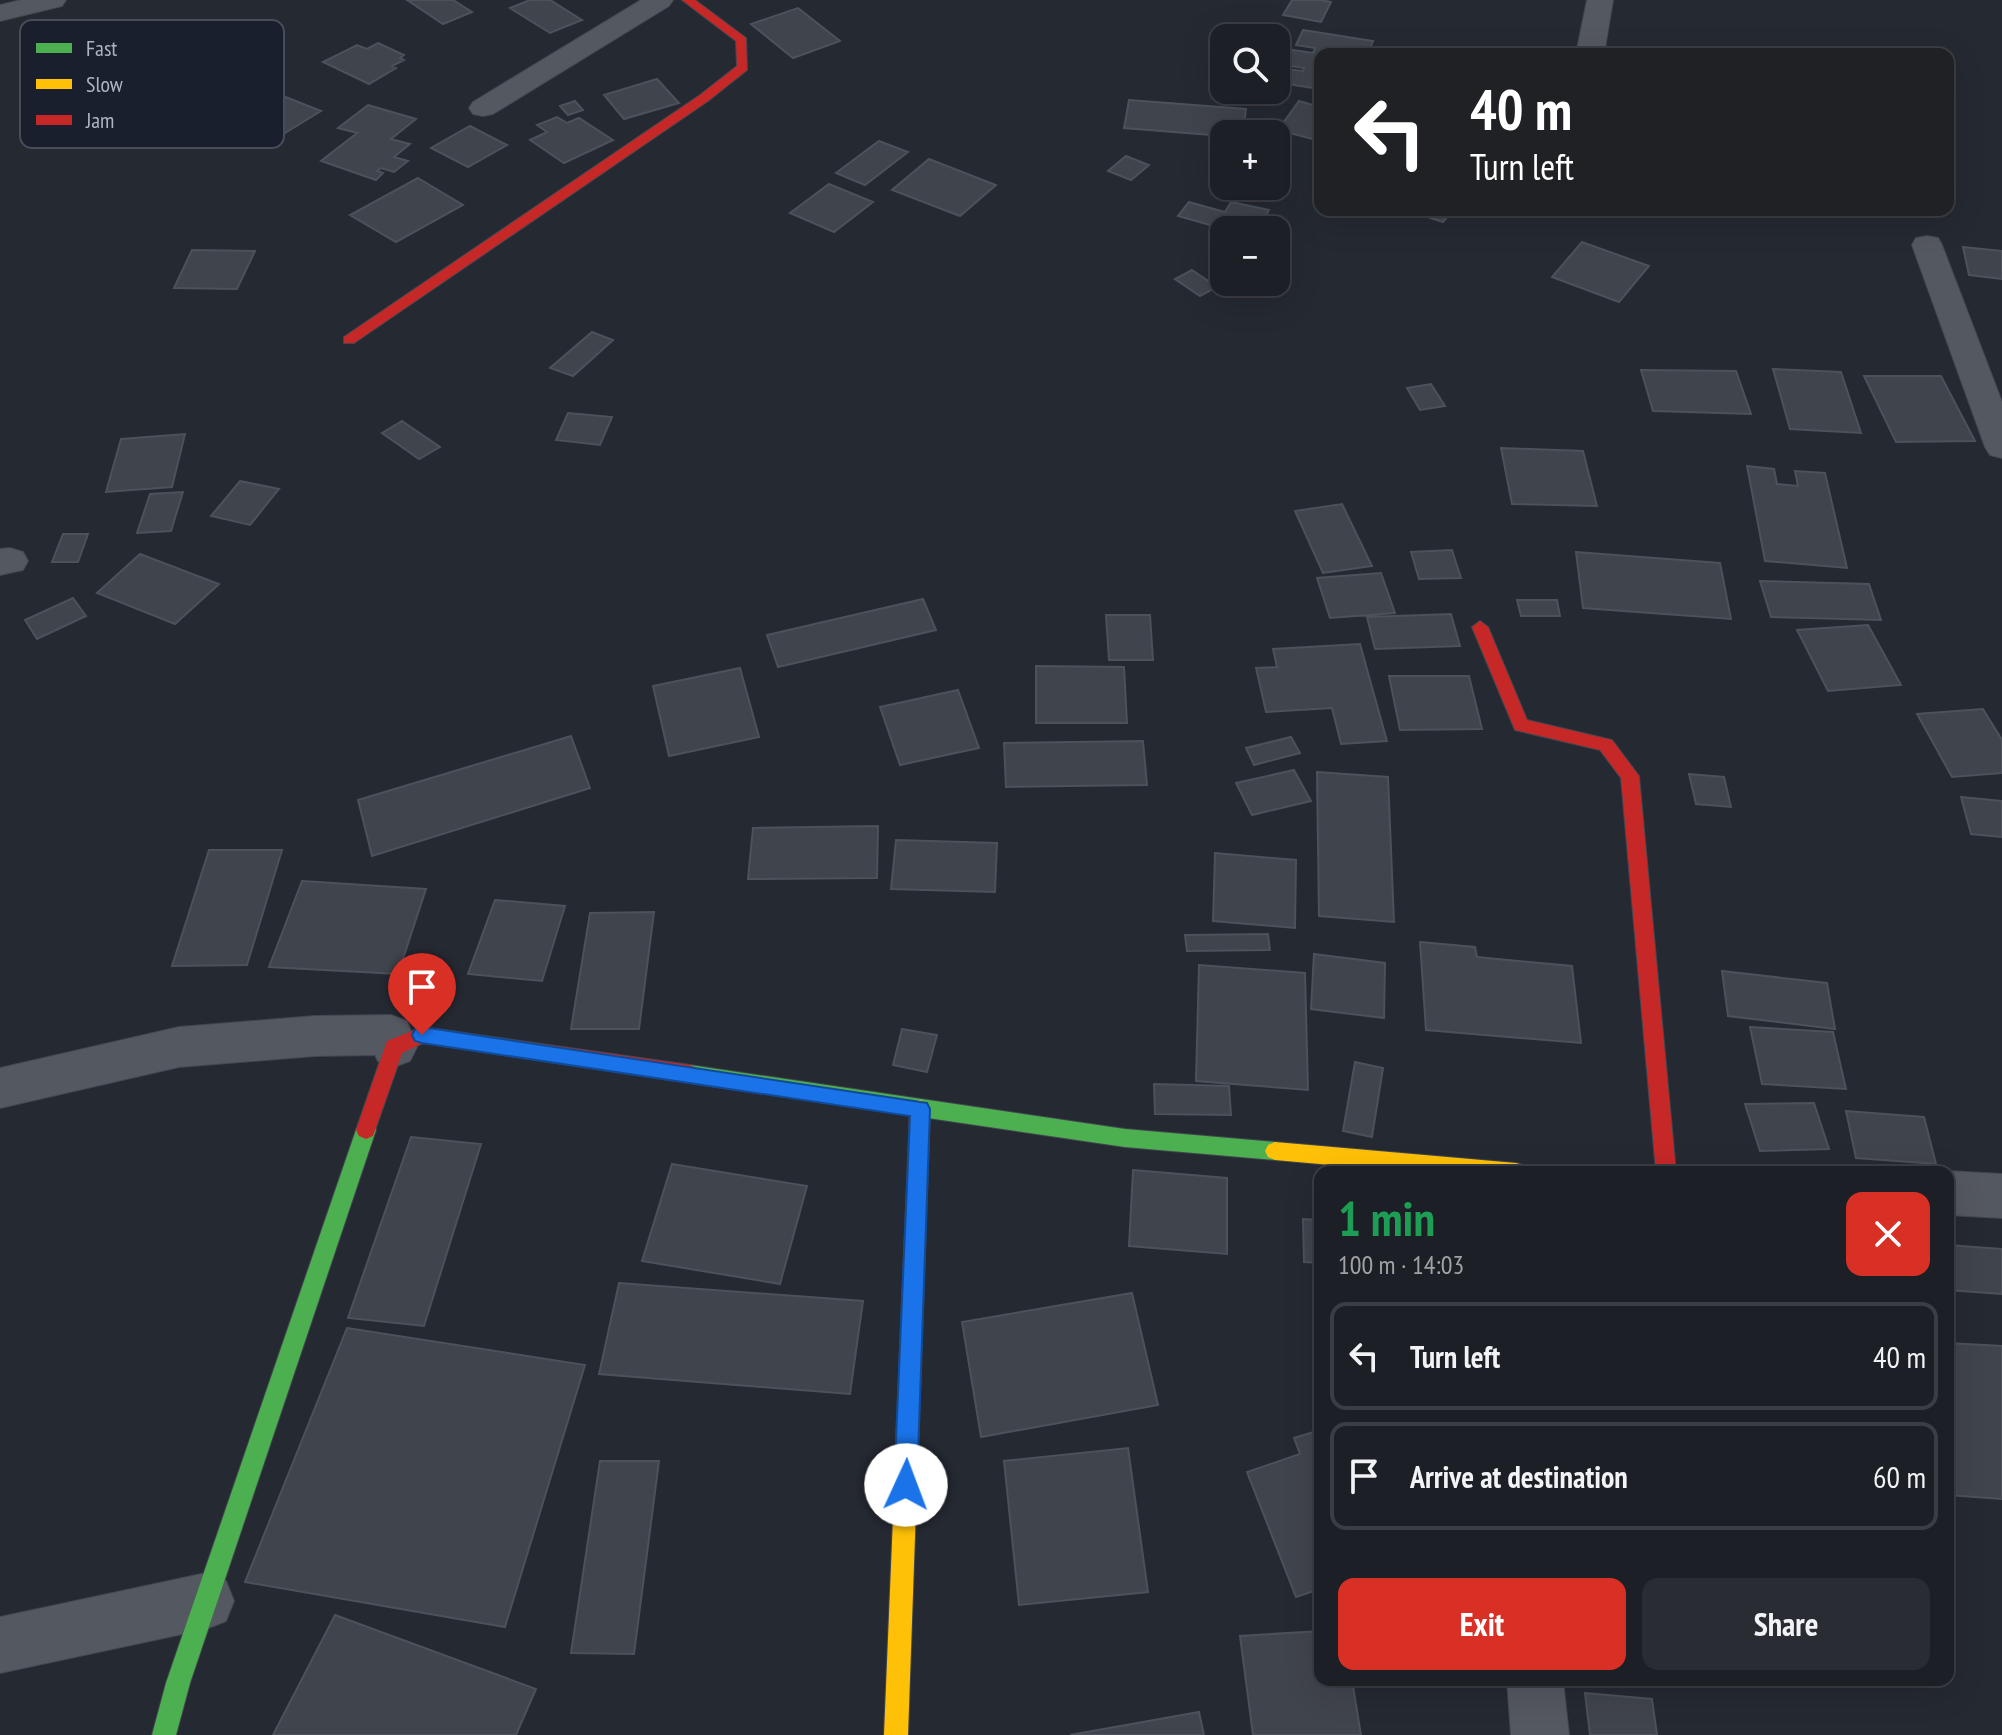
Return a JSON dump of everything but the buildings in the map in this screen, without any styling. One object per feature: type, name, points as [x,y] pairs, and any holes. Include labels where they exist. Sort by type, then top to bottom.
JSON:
[{"type":"street","points":[[0,13],[53,0]]},
{"type":"street","points":[[483,108],[660,0]]},
{"type":"street","points":[[349,340],[704,98],[743,67],[742,40],[688,0]]},
{"type":"street","points":[[1591,48],[1600,0]]},
{"type":"street","points":[[1927,245],[2002,447]]},
{"type":"street","points":[[1480,627],[1521,725],[1606,745],[1630,776],[1665,1166]]},
{"type":"street","points":[[0,1088],[179,1047],[315,1036],[391,1035],[394,1047],[178,1683],[164,1735]]},
{"type":"street","points":[[394,1047],[422,1035],[1125,1138],[1431,1166]]},
{"type":"street","points":[[896,1735],[920,1109]]},
{"type":"street","points":[[1954,1193],[2002,1196]]},
{"type":"street","points":[[0,1645],[206,1601]]},
{"type":"street","points":[[1536,1686],[1540,1735]]},
{"type":"traffic: fast","points":[[690,1074],[1125,1138],[1275,1151]]},
{"type":"traffic: fast","points":[[164,1735],[178,1683],[366,1130]]},
{"type":"traffic: slow","points":[[896,1735],[920,1109]]},
{"type":"traffic: slow","points":[[1275,1151],[1447,1166]]},
{"type":"traffic: jam","points":[[349,340],[704,98],[743,67],[742,40],[688,0]]},
{"type":"traffic: jam","points":[[1480,627],[1521,725],[1606,745],[1630,776],[1665,1166]]},
{"type":"traffic: jam","points":[[366,1130],[394,1047],[422,1035],[690,1074]]},
{"type":"route","points":[[422,1035],[920,1109],[906,1485]]}]
